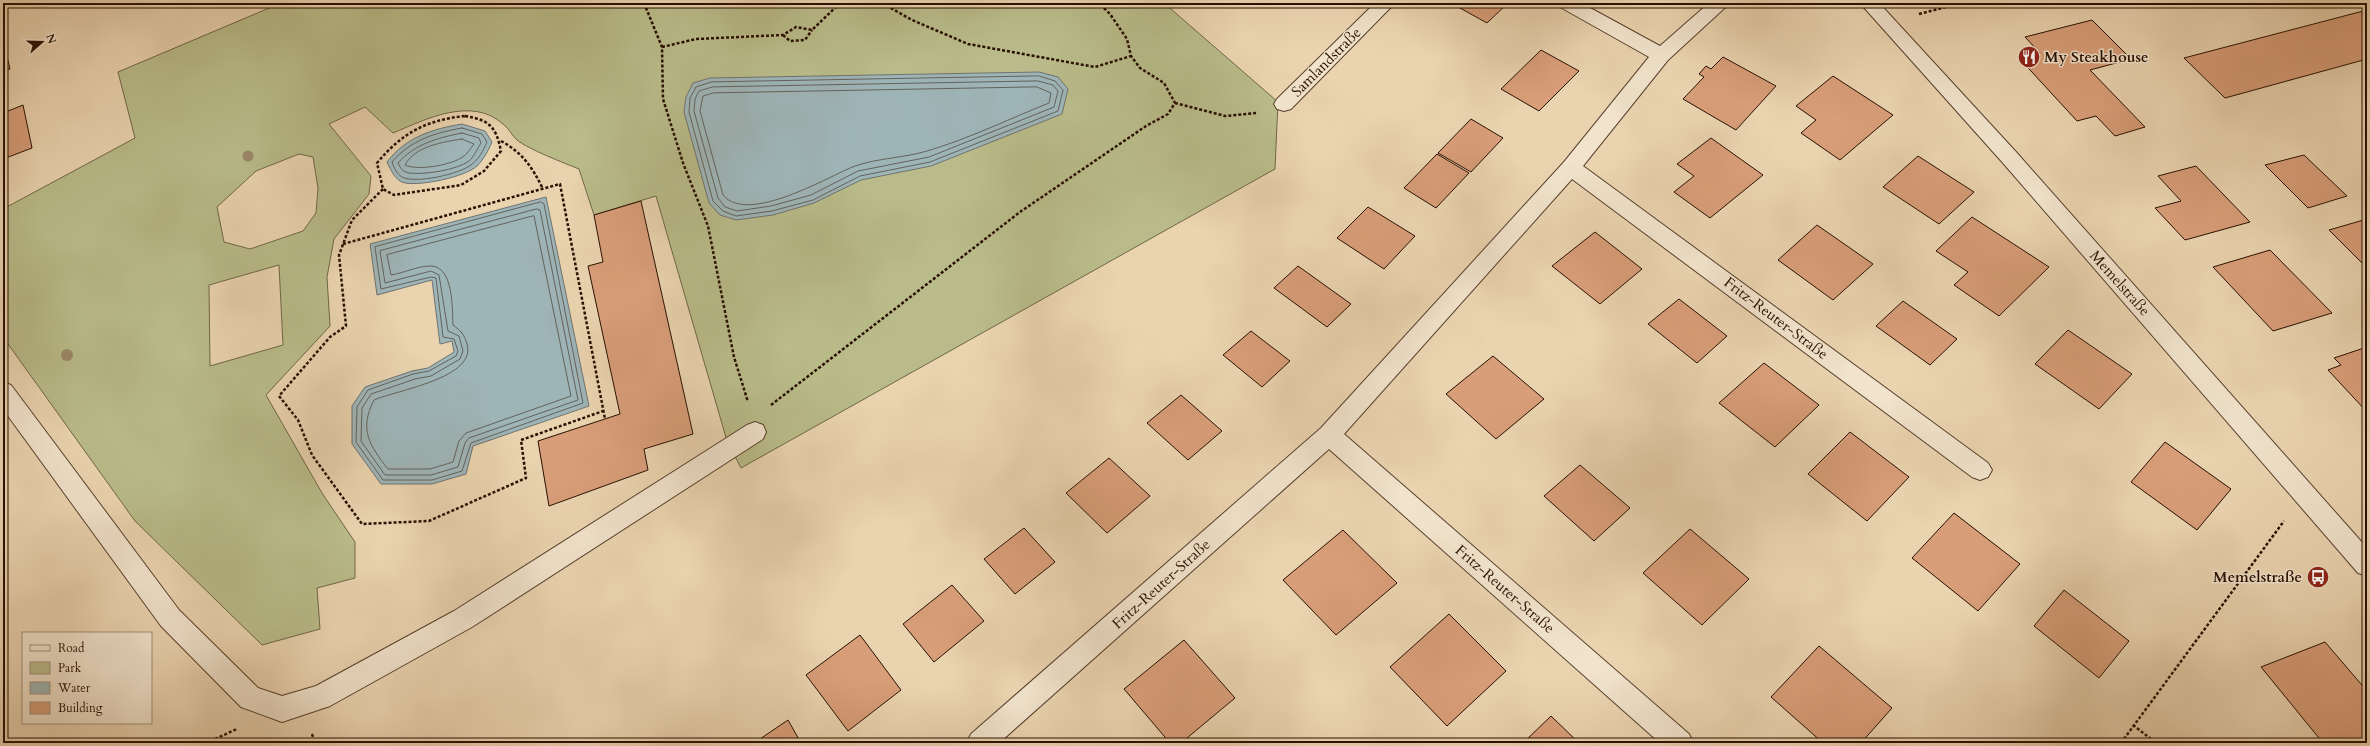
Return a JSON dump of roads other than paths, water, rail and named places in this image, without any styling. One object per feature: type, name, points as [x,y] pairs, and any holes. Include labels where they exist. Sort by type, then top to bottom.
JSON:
[{"type":"street","name":"Samlandstraße","points":[[1284,104],[1386,3]]},
{"type":"street","points":[[1566,3],[1662,55]]},
{"type":"street","name":"Fritz-Reuter-Straße","points":[[991,740],[1329,435],[1571,167],[1662,55],[1721,3]]},
{"type":"street","name":"Memelstraße","points":[[1869,3],[2010,158],[2367,565]]},
{"type":"street","name":"Fritz-Reuter-Straße","points":[[1571,167],[1980,470]]},
{"type":"street","points":[[3,392],[170,618],[250,698],[282,710],[321,697],[463,619],[755,432]]},
{"type":"street","name":"Fritz-Reuter-Straße","points":[[1329,435],[1680,743]]},
{"type":"water","points":[[1039,72],[1058,77],[1068,89],[1062,114],[931,166],[861,180],[814,203],[773,215],[736,220],[720,215],[709,203],[684,112],[686,97],[693,83],[710,78]]},
{"type":"water","points":[[462,124],[485,131],[492,142],[486,155],[477,166],[463,174],[432,182],[412,184],[405,183],[394,175],[387,162],[394,153],[411,140],[430,132]]},
{"type":"water","points":[[546,197],[589,406],[473,446],[466,474],[432,484],[381,484],[352,444],[352,406],[365,387],[412,371],[428,368],[454,352],[452,341],[440,344],[432,280],[377,295],[370,244]]},
{"type":"place","name":"My Steakhouse","points":[[2029,57]]},
{"type":"place","name":"Memelstraße","points":[[2318,577]]}]
